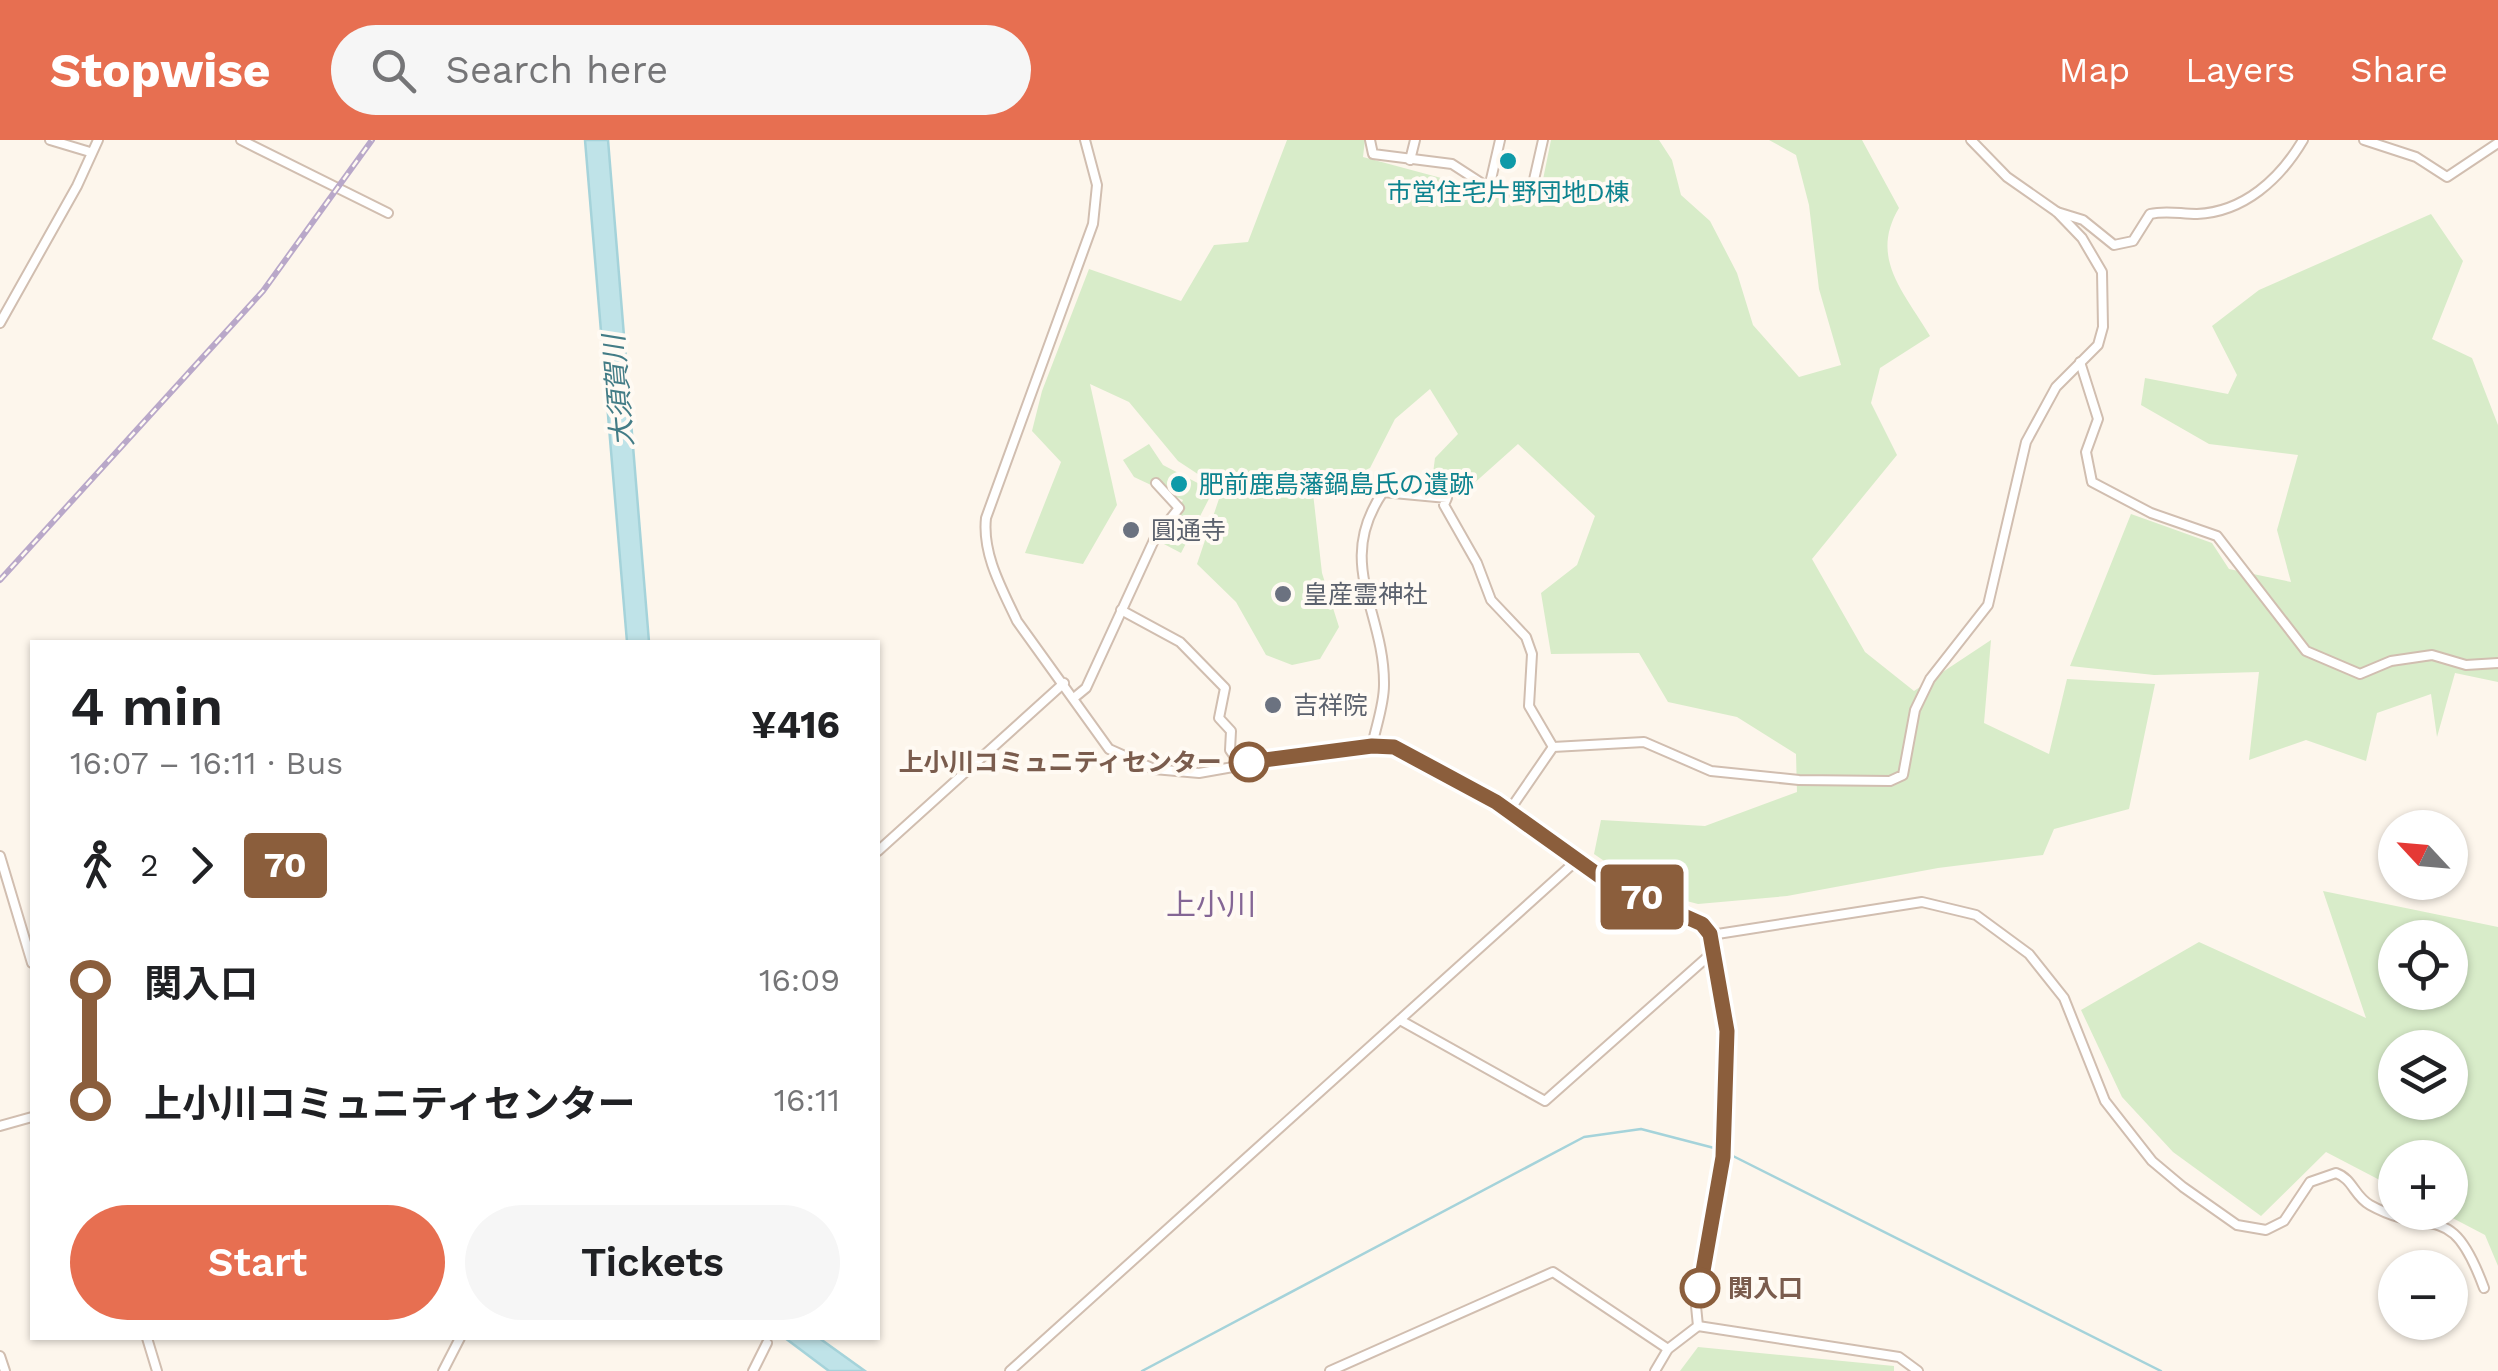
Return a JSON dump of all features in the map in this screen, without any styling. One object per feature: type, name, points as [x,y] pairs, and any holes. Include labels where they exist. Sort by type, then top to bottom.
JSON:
[{"type":"street","points":[[50,140],[90,152]]},
{"type":"street","points":[[0,323],[77,186],[98,140]]},
{"type":"street","points":[[1085,140],[1097,184],[1092,224],[991,496],[984,528],[990,558],[1017,621],[1109,749],[1128,760],[1177,774],[1372,746],[1394,747],[1509,811],[1625,891],[1693,917],[1710,934],[1727,1031],[1724,1139],[1696,1306],[1698,1326]]},
{"type":"street","points":[[1370,140],[1373,154],[1452,164],[1489,188],[1530,193],[1543,140]]},
{"type":"street","points":[[1410,160],[1415,140]]},
{"type":"street","points":[[1489,188],[1500,140]]},
{"type":"street","points":[[1553,747],[1644,742],[1711,771],[1799,780],[1890,781],[1902,775],[1915,710],[1930,679],[1988,605],[2026,442],[2056,387],[2098,345],[2103,327],[2102,272],[2082,238],[2057,212],[2007,176],[1971,140]]},
{"type":"street","points":[[2057,212],[2083,220],[2114,246],[2133,241],[2150,214],[2170,210],[2194,214],[2248,200],[2290,162],[2303,140]]},
{"type":"street","points":[[2364,140],[2416,157],[2448,176],[2498,143]]},
{"type":"street","points":[[243,141],[388,213]]},
{"type":"street","points":[[2080,362],[2098,419],[2086,452],[2092,482],[2151,513],[2217,536],[2306,651],[2360,674],[2392,660],[2425,656],[2466,665],[2498,663]]},
{"type":"street","points":[[1074,697],[1086,688],[1156,538],[1179,508],[1156,484]]},
{"type":"street","points":[[1372,746],[1385,687],[1378,630],[1364,596],[1362,539],[1364,521],[1383,492],[1447,498],[1444,505],[1477,563],[1491,600],[1526,637],[1532,654],[1528,706],[1553,747]]},
{"type":"street","points":[[1121,610],[1180,642],[1225,688],[1219,718],[1231,731],[1230,750],[1240,764]]},
{"type":"street","points":[[880,850],[1064,683]]},
{"type":"street","points":[[1509,811],[1553,747]]},
{"type":"street","points":[[0,856],[30,956]]},
{"type":"street","points":[[1010,1371],[1576,860]]},
{"type":"street","points":[[1710,934],[1922,902],[1976,915],[2029,954],[2064,998],[2105,1101],[2152,1161],[2183,1188],[2237,1225],[2266,1230],[2284,1221],[2310,1182],[2336,1173],[2345,1176],[2370,1205],[2427,1220],[2452,1232],[2468,1248],[2484,1288]]},
{"type":"street","points":[[1400,1020],[1545,1100],[1713,952]]},
{"type":"street","points":[[0,1126],[30,1118]]},
{"type":"street","points":[[1330,1371],[1553,1272],[1668,1349]]},
{"type":"street","points":[[1656,1371],[1668,1349],[1698,1326],[1898,1357],[1918,1371]]},
{"type":"street","points":[[147,1340],[157,1371]]},
{"type":"street","points":[[443,1371],[459,1340]]},
{"type":"street","points":[[753,1371],[767,1342]]},
{"type":"street","points":[[0,1356],[4,1371]]},
{"type":"green space","points":[[1287,140],[1365,140],[1363,157],[1538,204],[1551,140],[1659,140],[1672,160],[1681,195],[1710,221],[1737,273],[1753,325],[1799,377],[1841,365],[1819,289],[1809,205],[1796,155],[1769,140],[1862,140],[1899,208],[1888,243],[1894,274],[1930,336],[1880,368],[1871,403],[1897,455],[1812,559],[1865,652],[1914,691],[1991,640],[1984,723],[2049,754],[2067,679],[2155,684],[2129,809],[2054,829],[2043,855],[1938,868],[1787,896],[1698,904],[1648,891],[1594,854],[1601,820],[1705,826],[1797,792],[1796,754],[1737,717],[1668,702],[1639,653],[1551,654],[1541,593],[1577,565],[1595,516],[1518,444],[1462,494],[1432,481],[1435,458],[1458,434],[1430,389],[1395,419],[1370,468],[1313,493],[1322,573],[1339,627],[1320,659],[1292,665],[1266,655],[1236,602],[1197,564],[1222,490],[1178,461],[1129,402],[1090,384],[1117,505],[1083,564],[1025,553],[1061,462],[1032,431],[1042,391],[1089,269],[1181,301],[1214,245],[1248,242]]},
{"type":"green space","points":[[2431,214],[2463,261],[2432,339],[2472,358],[2498,425],[2498,682],[2455,673],[2437,737],[2431,694],[2377,713],[2366,761],[2306,740],[2249,760],[2259,672],[2154,675],[2070,666],[2131,514],[2212,543],[2229,569],[2291,582],[2277,530],[2298,455],[2209,444],[2141,405],[2145,378],[2228,394],[2237,375],[2212,326],[2259,290]]},
{"type":"green space","points":[[1149,444],[1163,465],[1213,491],[1181,553],[1162,543],[1183,500],[1134,477],[1123,460]]},
{"type":"green space","points":[[2323,891],[2464,920],[2378,920],[2378,1010],[2468,1010],[2468,921],[2498,927],[2498,1266],[2485,1235],[2468,1226],[2468,1140],[2378,1140],[2378,1179],[2326,1152],[2261,1216],[2173,1152],[2122,1097],[2081,1010],[2199,942],[2366,1018]]},
{"type":"green space","points":[[1698,1347],[1894,1366],[1894,1371],[1680,1371]]},
{"type":"water","name":"大須賀川","points":[[585,140],[608,140],[649,640],[627,640]]},
{"type":"water","points":[[788,1340],[822,1340],[865,1371],[829,1371]]},
{"type":"waterway","points":[[1142,1371],[1584,1137],[1641,1129],[1718,1149]]},
{"type":"waterway","points":[[1729,1154],[2161,1371]]},
{"type":"railway","points":[[0,580],[263,291],[372,140]]},
{"type":"bus line","name":"70","points":[[1249,762],[1372,746],[1394,747],[1496,802],[1608,882],[1702,924],[1710,934],[1727,1031],[1723,1157],[1700,1288]]},
{"type":"place","name":"市営住宅片野団地D棟","points":[[1508,161]]},
{"type":"place","name":"肥前鹿島藩鍋島氏の遺跡","points":[[1179,484]]},
{"type":"place","name":"圓通寺","points":[[1131,530]]},
{"type":"place","name":"皇産霊神社","points":[[1283,594]]},
{"type":"place","name":"吉祥院","points":[[1273,705]]},
{"type":"place","name":"上小川コミュニティセンター","points":[[1249,762]]},
{"type":"place","name":"関入口","points":[[1700,1288]]},
{"type":"district","name":"上小川","points":[[1211,905]]}]
